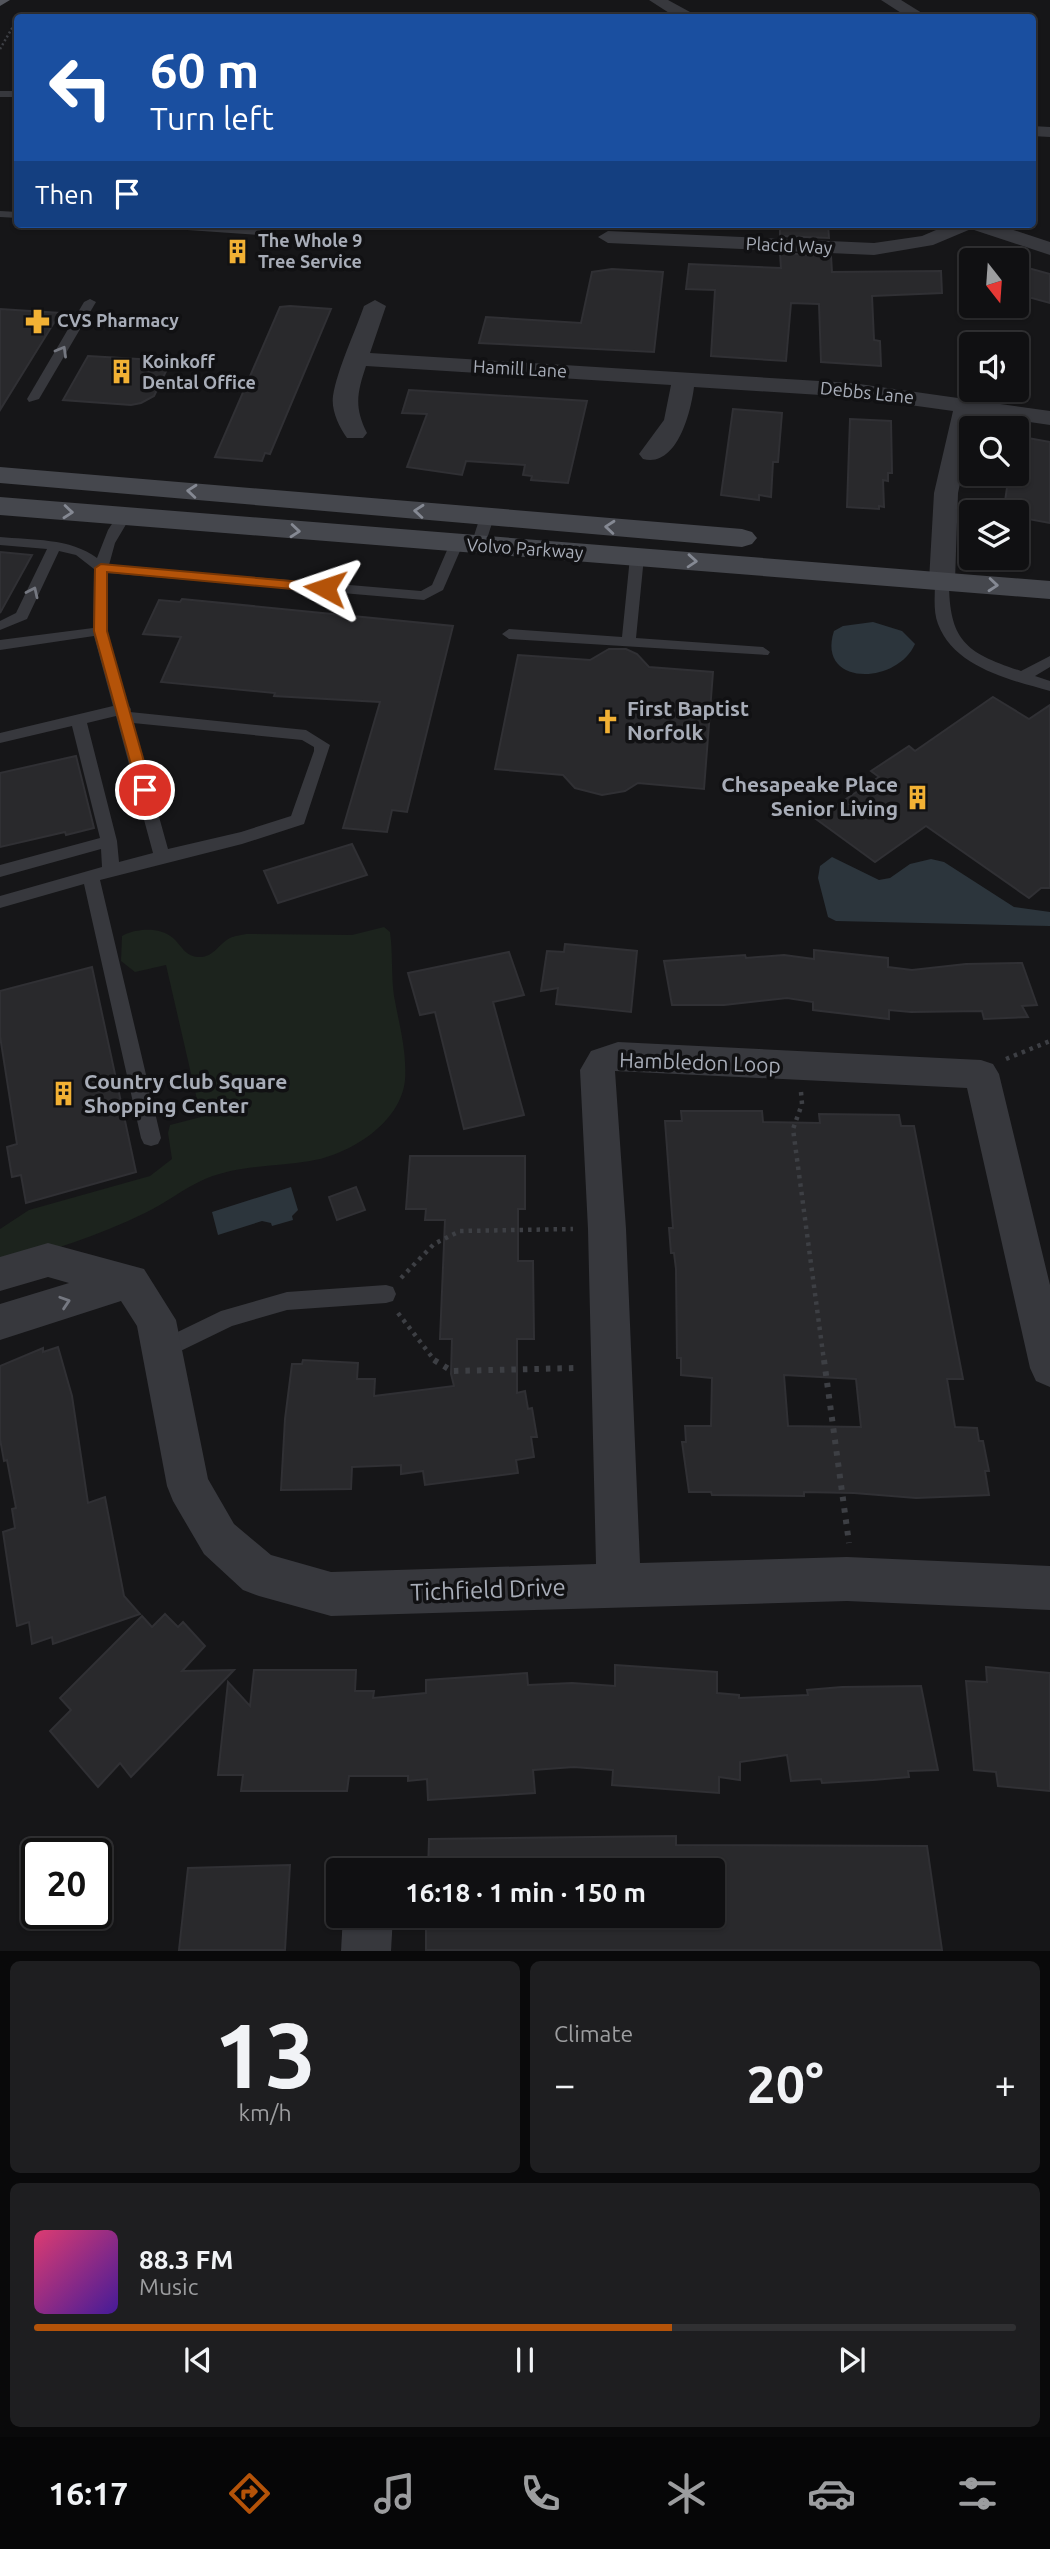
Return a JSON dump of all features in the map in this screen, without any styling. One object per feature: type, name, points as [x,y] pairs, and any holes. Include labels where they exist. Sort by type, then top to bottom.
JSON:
[{"type":"main road","name":"Volvo Parkway","points":[[0,475],[487,517],[958,563],[1050,590]]},
{"type":"main road","name":"Volvo Parkway","points":[[0,506],[636,557],[1050,565]]},
{"type":"street","points":[[657,0],[682,14]]},
{"type":"street","points":[[889,0],[915,14]]},
{"type":"street","name":"Placid Way","points":[[608,237],[874,249],[926,240],[957,228]]},
{"type":"street","points":[[987,228],[1050,249]]},
{"type":"street","points":[[355,433],[347,416],[344,397],[375,306]]},
{"type":"street","name":"Hamill Lane","points":[[356,359],[683,379]]},
{"type":"street","points":[[651,454],[667,439],[678,418],[683,379]]},
{"type":"street","name":"Debbs Lane","points":[[683,379],[852,390],[1050,418]]},
{"type":"street","points":[[958,563],[946,493],[966,405]]},
{"type":"street","name":"Hambledon Loop","points":[[619,1586],[607,1229],[597,1070],[603,1061],[618,1056],[981,1074]]},
{"type":"street","points":[[981,1074],[1050,1368]]},
{"type":"street","points":[[0,1274],[48,1260],[130,1281]]},
{"type":"street","points":[[0,1322],[130,1281]]},
{"type":"street","name":"Tichfield Drive","points":[[130,1281],[156,1321],[188,1486],[219,1539],[259,1574],[331,1594],[854,1580],[1050,1588]]},
{"type":"street","points":[[366,1951],[367,1928]]},
{"type":"lane","points":[[201,228],[258,232]]},
{"type":"lane","points":[[33,399],[90,302]]},
{"type":"lane","points":[[124,516],[102,551],[100,631],[125,713],[162,856]]},
{"type":"lane","points":[[0,541],[55,546],[80,552],[101,568],[424,596],[438,587],[487,517]]},
{"type":"lane","points":[[0,626],[22,616],[55,546]]},
{"type":"lane","points":[[629,642],[636,557]]},
{"type":"lane","points":[[958,563],[944,622],[952,640],[979,659],[1050,686]]},
{"type":"lane","points":[[0,645],[100,631]]},
{"type":"lane","points":[[509,634],[763,652]]},
{"type":"lane","points":[[1024,677],[1050,661]]},
{"type":"lane","points":[[0,738],[78,719],[125,713],[306,735],[321,745],[322,751],[298,820],[0,902]]},
{"type":"lane","points":[[78,719],[109,841],[111,872]]},
{"type":"lane","points":[[0,871],[109,841]]},
{"type":"lane","points":[[91,878],[151,1138]]},
{"type":"lane","points":[[162,1350],[228,1318],[287,1301],[386,1294]]},
{"type":"path","points":[[0,49],[14,25]]},
{"type":"path","points":[[981,1074],[1020,1051],[1050,1041]]},
{"type":"path","points":[[798,1067],[803,1104],[793,1129],[854,1580]]},
{"type":"path","points":[[607,1229],[460,1231],[443,1236],[428,1247],[386,1294],[403,1322],[435,1362],[452,1371],[612,1367]]},
{"type":"shaded area","points":[[873,622],[902,631],[915,644],[905,658],[892,667],[876,673],[861,674],[847,670],[836,662],[832,649],[834,631],[843,626]]},
{"type":"shaded area","points":[[832,857],[879,880],[890,878],[910,864],[931,859],[944,862],[1014,907],[1050,912],[1050,926],[836,921],[828,917],[818,878],[820,866]]},
{"type":"shaded area","points":[[384,927],[390,932],[393,988],[404,1048],[405,1080],[394,1110],[371,1134],[325,1158],[218,1174],[110,1229],[0,1264],[0,1229],[29,1210],[150,1176],[172,1159],[168,1133],[170,1125],[201,1117],[166,965],[135,972],[121,961],[122,936],[141,930],[155,930],[168,934],[187,953],[203,957],[230,938],[246,934],[352,935]]},
{"type":"shaded area","points":[[291,1187],[298,1210],[292,1216],[293,1220],[272,1226],[271,1223],[262,1221],[218,1235],[212,1212]]},
{"type":"building","points":[[780,228],[828,228],[829,238],[780,236]]},
{"type":"building","points":[[780,253],[831,256],[832,272],[941,271],[942,293],[872,296],[874,340],[880,341],[881,366],[821,362],[819,304],[791,303],[786,361],[711,356],[715,290],[686,289],[689,264],[781,268]]},
{"type":"building","points":[[1029,268],[1050,274],[1050,303],[1029,297]]},
{"type":"building","points":[[612,269],[663,272],[654,352],[479,343],[486,317],[581,323],[592,272]]},
{"type":"building","points":[[280,307],[331,309],[270,454],[265,453],[262,461],[215,457]]},
{"type":"building","name":"CVS Pharmacy","points":[[0,309],[60,313],[0,410]]},
{"type":"building","name":"Koinkoff Dental Office","points":[[88,356],[171,361],[154,396],[141,403],[131,405],[63,400]]},
{"type":"building","points":[[409,390],[587,401],[568,483],[531,480],[532,476],[523,475],[525,465],[466,461],[462,475],[407,467],[427,414],[402,413]]},
{"type":"building","points":[[733,409],[782,413],[778,462],[773,462],[771,497],[759,495],[759,500],[721,495]]},
{"type":"building","points":[[850,419],[891,421],[892,473],[888,473],[888,481],[883,480],[884,507],[879,506],[879,509],[847,507]]},
{"type":"building","points":[[1029,438],[1050,442],[1050,523],[1029,519],[1029,500],[1005,500],[1007,486],[1029,486]]},
{"type":"building","points":[[0,552],[32,555],[0,613]]},
{"type":"building","points":[[182,599],[453,626],[407,812],[392,810],[387,832],[343,828],[380,702],[274,696],[275,693],[161,682],[181,637],[143,634],[159,600],[180,602]]},
{"type":"building","name":"First Baptist Norfolk","points":[[609,649],[626,649],[637,654],[649,667],[713,672],[704,789],[638,783],[625,791],[602,795],[575,788],[563,775],[495,769],[518,655],[590,660]]},
{"type":"building","name":"Chesapeake Place Senior Living","points":[[993,697],[1029,719],[1050,705],[1050,888],[1041,888],[1029,898],[926,826],[875,862],[816,819],[879,777],[871,771],[909,746],[915,751]]},
{"type":"building","points":[[76,756],[94,828],[0,847],[0,773]]},
{"type":"building","points":[[352,844],[367,875],[278,903],[264,871]]},
{"type":"building","points":[[565,944],[637,951],[631,1012],[556,1004],[558,988],[541,991],[547,951],[564,952]]},
{"type":"building","points":[[814,950],[888,958],[888,967],[912,970],[966,964],[1022,963],[1037,1005],[1022,1006],[1028,1017],[984,1019],[982,1011],[889,1010],[889,1019],[813,1010],[813,1002],[787,998],[724,1005],[672,1005],[664,961],[745,955],[746,958],[784,955],[814,959]]},
{"type":"building","points":[[509,952],[524,995],[493,1002],[524,1115],[464,1129],[435,1012],[420,1015],[408,973]]},
{"type":"building","name":"Country Club Square Shopping Center","points":[[92,967],[136,1172],[26,1203],[21,1175],[12,1177],[7,1147],[17,1144],[0,1036],[0,991]]},
{"type":"building","points":[[681,1111],[762,1111],[763,1122],[820,1123],[819,1114],[899,1115],[901,1126],[914,1126],[963,1379],[947,1379],[955,1427],[977,1428],[979,1441],[983,1441],[989,1471],[985,1471],[989,1495],[916,1498],[854,1493],[804,1492],[804,1496],[712,1495],[711,1492],[689,1492],[682,1442],[686,1442],[685,1426],[711,1426],[712,1378],[681,1375],[681,1358],[677,1358],[676,1269],[674,1253],[671,1253],[669,1228],[673,1228],[665,1121],[682,1121]],"holes":[[[784,1375],[856,1379],[861,1427],[788,1426]]]},
{"type":"building","points":[[410,1156],[525,1156],[525,1209],[518,1209],[518,1261],[533,1261],[534,1339],[517,1339],[517,1393],[525,1391],[528,1409],[532,1408],[537,1437],[531,1437],[534,1457],[516,1460],[518,1473],[425,1485],[423,1471],[401,1474],[401,1465],[352,1467],[351,1489],[281,1490],[285,1419],[292,1364],[302,1364],[303,1360],[358,1363],[357,1379],[375,1379],[374,1396],[454,1386],[451,1374],[452,1339],[440,1339],[445,1220],[425,1220],[426,1209],[406,1209]]},
{"type":"building","points":[[356,1187],[365,1210],[337,1220],[329,1197]]},
{"type":"building","points":[[58,1347],[72,1396],[88,1503],[105,1497],[124,1596],[140,1614],[53,1644],[52,1637],[32,1644],[29,1622],[17,1626],[3,1532],[15,1528],[12,1509],[16,1508],[0,1439],[0,1366],[43,1348],[43,1352]]},
{"type":"building","points":[[165,1614],[178,1627],[183,1622],[205,1646],[182,1671],[234,1670],[131,1777],[120,1763],[98,1787],[50,1731],[71,1710],[60,1698],[142,1616],[152,1627]]},
{"type":"building","points":[[615,1665],[717,1672],[717,1693],[739,1695],[739,1698],[808,1695],[807,1690],[842,1687],[921,1686],[938,1770],[908,1771],[909,1777],[873,1780],[822,1783],[821,1779],[791,1781],[787,1755],[740,1762],[740,1780],[719,1777],[719,1793],[612,1785],[613,1770],[574,1767],[533,1770],[535,1793],[428,1800],[427,1779],[408,1781],[408,1776],[349,1776],[347,1791],[241,1791],[243,1775],[218,1775],[228,1682],[250,1706],[254,1670],[356,1670],[355,1691],[374,1691],[373,1698],[426,1693],[426,1680],[527,1673],[528,1685],[572,1683],[615,1686]]},
{"type":"building","points":[[986,1667],[1050,1673],[1050,1791],[998,1786],[996,1772],[974,1770],[966,1681],[987,1682]]},
{"type":"building","points":[[676,1836],[676,1845],[927,1846],[942,1950],[426,1950],[426,1928],[725,1928],[725,1858],[428,1858],[429,1839]]},
{"type":"building","points":[[290,1865],[285,1950],[179,1950],[188,1868]]},
{"type":"place","name":"The Whole 9 Tree Service","points":[[238,251]]},
{"type":"place","name":"CVS Pharmacy","points":[[37,321]]},
{"type":"place","name":"Koinkoff Dental Office","points":[[122,372]]},
{"type":"place","name":"First Baptist Norfolk","points":[[607,721]]},
{"type":"place","name":"Chesapeake Place Senior Living","points":[[918,797]]},
{"type":"place","name":"Country Club Square Shopping Center","points":[[64,1094]]},
{"type":"route","points":[[145,790],[100,631],[98,593],[101,568],[325,588]]}]
